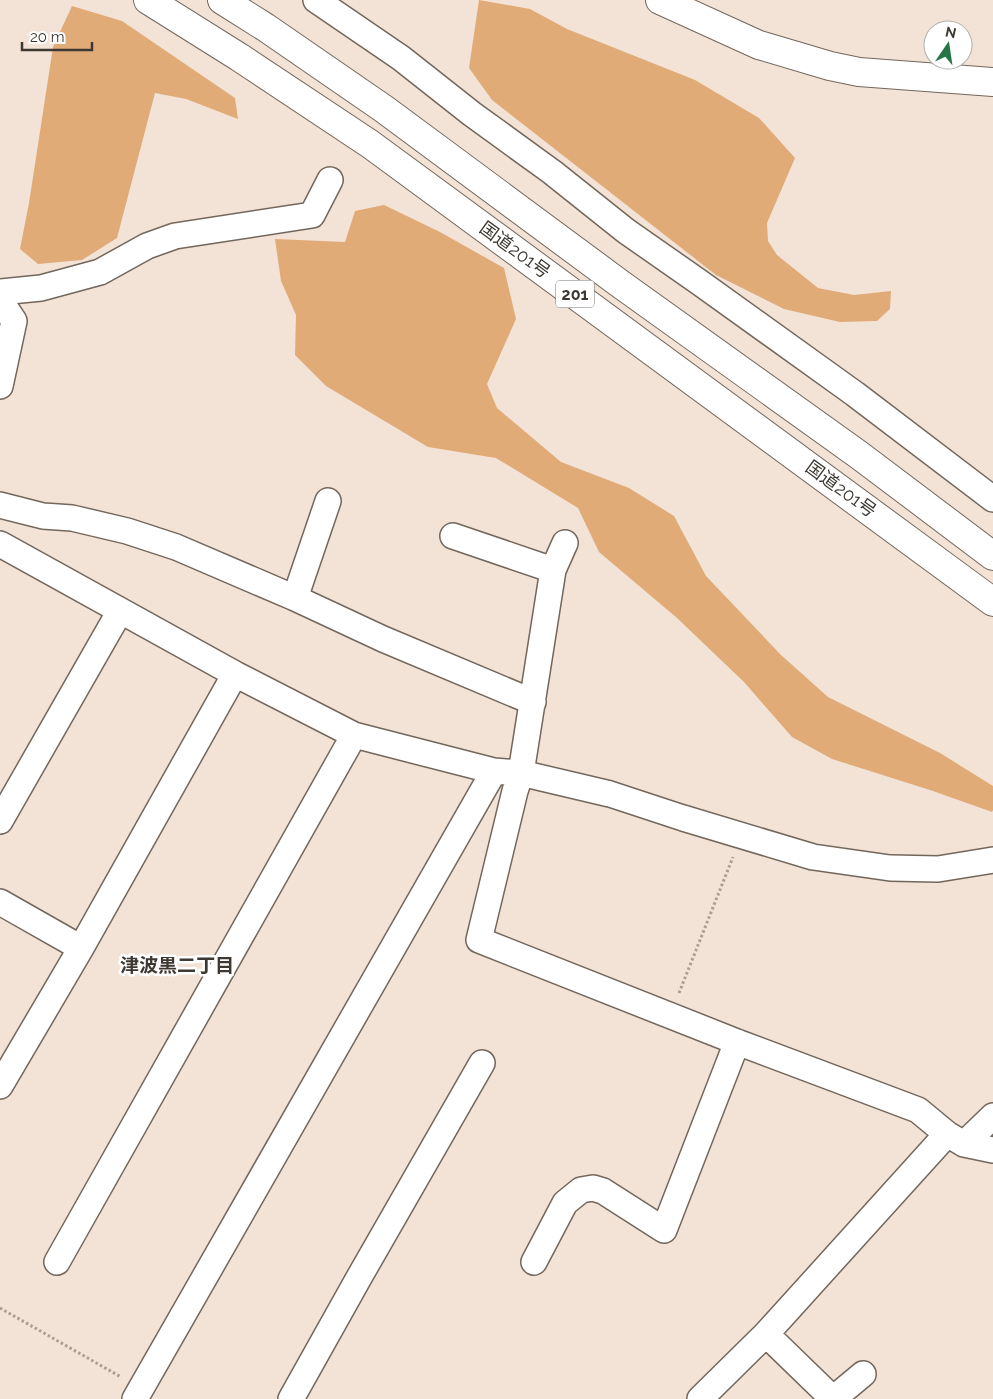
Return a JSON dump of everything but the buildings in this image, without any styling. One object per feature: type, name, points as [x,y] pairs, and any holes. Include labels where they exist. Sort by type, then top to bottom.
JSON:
[{"type":"main road","name":"国道201号","points":[[148,0],[370,144],[993,602]]},
{"type":"main road","name":"国道201号","points":[[222,0],[266,27],[384,109],[619,283],[859,455],[993,556]]},
{"type":"main road","points":[[660,0],[759,45],[830,66],[859,72],[993,82]]},
{"type":"street","points":[[316,0],[401,58],[472,114],[552,172],[626,231],[855,394],[993,499]]},
{"type":"street","points":[[0,292],[40,288],[100,272],[147,246],[175,236],[312,216],[330,180]]},
{"type":"street","points":[[0,300],[14,321],[0,386]]},
{"type":"street","points":[[295,598],[328,501]]},
{"type":"street","points":[[0,505],[43,516],[72,518],[127,531],[176,547],[295,598],[383,639],[533,702]]},
{"type":"street","points":[[453,536],[553,570]]},
{"type":"street","points":[[565,543],[553,570],[521,773],[479,940],[737,1042],[918,1110],[955,1139],[993,1150]]},
{"type":"street","points":[[0,544],[235,674],[354,735],[494,771],[521,773],[610,794],[682,818],[813,856],[890,868],[938,870],[993,860]]},
{"type":"street","points":[[0,821],[120,610]]},
{"type":"street","points":[[0,1086],[235,674]]},
{"type":"street","points":[[57,1262],[354,735]]},
{"type":"street","points":[[138,1394],[494,771]]},
{"type":"street","points":[[0,902],[80,948]]},
{"type":"street","points":[[534,1262],[565,1203],[581,1190],[593,1188],[603,1191],[664,1230],[737,1042]]},
{"type":"street","points":[[291,1399],[482,1063]]},
{"type":"street","points":[[700,1399],[766,1334],[955,1139],[993,1116]]},
{"type":"street","points":[[766,1334],[833,1399],[863,1374]]},
{"type":"path","points":[[670,1015],[742,835]]},
{"type":"path","points":[[0,1308],[138,1394]]},
{"type":"shaded area","points":[[479,0],[530,9],[567,29],[695,80],[759,118],[795,158],[767,223],[768,241],[777,255],[818,288],[854,295],[891,291],[890,309],[877,321],[840,322],[784,309],[716,275],[492,100],[469,68]]},
{"type":"shaded area","points":[[72,6],[122,21],[235,98],[238,119],[186,99],[155,93],[117,238],[82,260],[38,264],[20,249],[53,47]]},
{"type":"shaded area","points":[[384,205],[440,232],[504,268],[516,319],[487,384],[497,408],[561,462],[629,488],[674,516],[706,576],[781,655],[828,697],[940,753],[993,786],[992,812],[832,759],[792,737],[744,682],[677,618],[599,552],[578,508],[496,458],[428,447],[326,386],[295,355],[296,315],[281,281],[275,239],[345,242],[355,211]]},
{"type":"district","name":"津波黒二丁目","points":[[177,965]]}]
